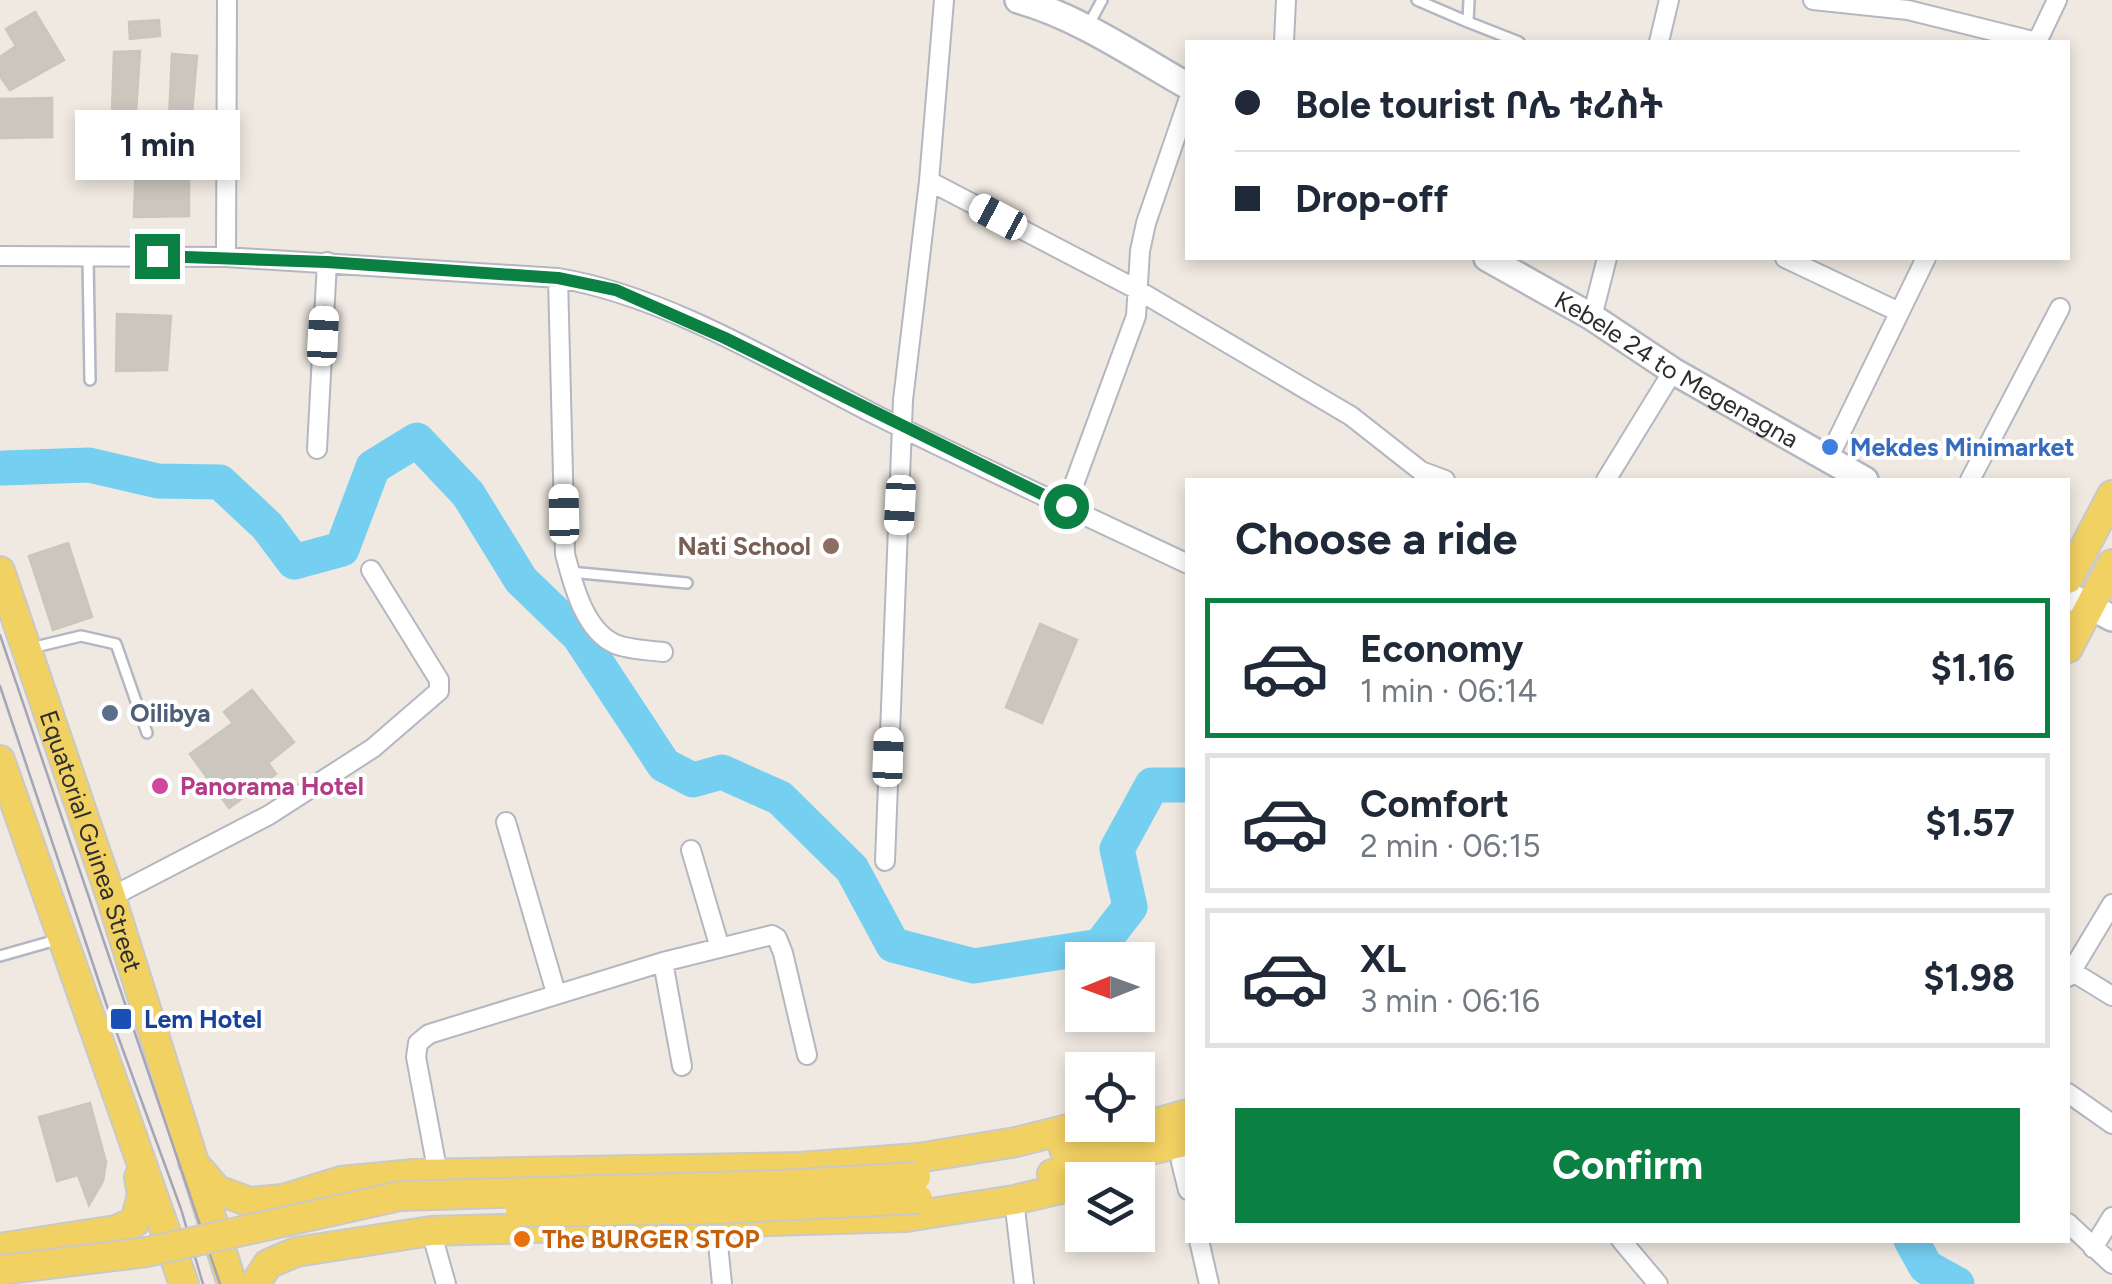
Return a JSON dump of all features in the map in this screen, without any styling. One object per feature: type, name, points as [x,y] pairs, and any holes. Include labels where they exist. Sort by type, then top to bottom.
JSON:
[{"type":"main road","points":[[1018,0],[1086,28],[1185,84]]},
{"type":"main road","name":"Kebele 24 to Megenagna","points":[[1490,260],[1861,478]]},
{"type":"main road","points":[[2070,576],[2112,495]]},
{"type":"main road","points":[[2070,644],[2112,564]]},
{"type":"main road","name":"Equatorial Guinea Street","points":[[0,572],[110,897],[193,1162],[217,1190],[218,1200]]},
{"type":"main road","points":[[0,760],[136,1151],[147,1219],[185,1284],[246,1277],[296,1252],[431,1231],[906,1217],[1065,1188]]},
{"type":"main road","points":[[1155,1107],[1185,1105]]},
{"type":"main road","points":[[0,1270],[148,1252],[400,1196],[779,1185],[917,1188],[1185,1115]]},
{"type":"main road","points":[[0,1248],[116,1230],[218,1200],[283,1198],[342,1181],[438,1174],[820,1165],[918,1158],[1065,1130]]},
{"type":"main road","points":[[36,1284],[108,1276],[408,1214],[718,1209],[1067,1171],[1185,1153]]},
{"type":"main road","points":[[1155,1162],[1185,1153]]},
{"type":"main road","points":[[218,1200],[246,1277]]},
{"type":"street","points":[[226,256],[227,0]]},
{"type":"street","points":[[885,861],[903,400],[929,181],[944,0]]},
{"type":"street","points":[[1284,40],[1286,0]]},
{"type":"street","points":[[1659,40],[1669,0]]},
{"type":"street","points":[[1812,0],[1908,10],[2029,40]]},
{"type":"street","points":[[2038,40],[2057,0]]},
{"type":"street","points":[[1066,506],[1136,316],[1146,223],[1185,109]]},
{"type":"street","points":[[929,181],[1136,289],[1351,416],[1421,471],[1440,478]]},
{"type":"street","points":[[0,256],[226,256],[558,278],[616,290],[1185,563]]},
{"type":"street","points":[[1592,318],[1606,260]]},
{"type":"street","points":[[1788,260],[1900,312]]},
{"type":"street","points":[[1828,459],[1925,260]]},
{"type":"street","points":[[316,449],[327,262]]},
{"type":"street","points":[[558,278],[565,554],[570,572],[586,612],[604,636],[617,645],[663,652]]},
{"type":"street","points":[[1971,478],[2060,308]]},
{"type":"street","points":[[1607,478],[1674,371]]},
{"type":"street","points":[[110,897],[269,815],[373,748],[438,692],[439,680],[371,570]]},
{"type":"street","points":[[506,822],[556,993]]},
{"type":"street","points":[[691,850],[720,948]]},
{"type":"street","points":[[2112,904],[2070,975],[2112,996]]},
{"type":"street","points":[[438,1174],[416,1057],[418,1043],[428,1034],[663,962],[772,936],[778,938],[807,1055]]},
{"type":"street","points":[[663,962],[682,1066]]},
{"type":"street","points":[[2070,1094],[2112,1124]]},
{"type":"street","points":[[1014,1200],[1024,1284]]},
{"type":"street","points":[[2093,1248],[2112,1217]]},
{"type":"street","points":[[716,1224],[722,1284]]},
{"type":"street","points":[[2070,1225],[2112,1264]]},
{"type":"street","points":[[431,1231],[446,1284]]},
{"type":"street","points":[[1200,1243],[1209,1284]]},
{"type":"street","points":[[1624,1243],[1658,1284]]},
{"type":"lane","points":[[1086,28],[1102,0]]},
{"type":"lane","points":[[1417,0],[1514,40]]},
{"type":"lane","points":[[1468,22],[1470,0]]},
{"type":"lane","points":[[88,256],[90,380]]},
{"type":"lane","points":[[570,572],[687,583]]},
{"type":"lane","points":[[28,648],[81,636],[116,644],[147,733]]},
{"type":"lane","points":[[0,956],[62,938]]},
{"type":"building","points":[[35,12],[64,60],[10,90],[0,76],[0,57],[16,46],[6,29]]},
{"type":"building","points":[[159,20],[160,36],[130,39],[129,22]]},
{"type":"building","points":[[140,51],[134,143],[111,142],[114,52]]},
{"type":"building","points":[[172,54],[197,56],[192,113],[194,153],[189,153],[189,216],[134,217],[136,160],[167,162]]},
{"type":"building","points":[[52,98],[52,137],[0,138],[0,99]]},
{"type":"building","points":[[117,314],[171,316],[167,370],[116,371]]},
{"type":"building","points":[[68,543],[92,617],[53,630],[29,556]]},
{"type":"building","points":[[1040,624],[1077,640],[1042,723],[1006,707]]},
{"type":"building","points":[[252,690],[294,742],[268,763],[276,774],[229,808],[190,754],[233,723],[224,712]]},
{"type":"building","points":[[90,1103],[106,1162],[103,1181],[89,1205],[78,1175],[57,1181],[39,1117]]},
{"type":"waterway","points":[[3,468],[89,465],[158,481],[220,482],[267,526],[294,562],[342,549],[373,467],[417,440],[468,494],[521,580],[579,636],[664,765],[693,780],[722,772],[780,798],[852,869],[893,945],[974,966],[1100,946],[1130,907],[1117,849],[1152,785],[1185,785]]},
{"type":"waterway","points":[[1913,1243],[1926,1267],[1957,1284]]},
{"type":"tram line","points":[[0,635],[220,1284]]},
{"type":"tram line","points":[[0,686],[108,1009],[181,1209],[203,1284]]},
{"type":"place","name":"Mekdes Minimarket","points":[[1830,447]]},
{"type":"place","name":"Nati School","points":[[831,546]]},
{"type":"place","name":"Oilibya","points":[[110,713]]},
{"type":"place","name":"Panorama Hotel","points":[[160,786]]},
{"type":"place","name":"Lem Hotel","points":[[121,1019]]},
{"type":"place","name":"The BURGER STOP","points":[[522,1239]]},
{"type":"route","points":[[157,256],[226,256],[558,278],[616,290],[725,338],[1066,506]]}]
